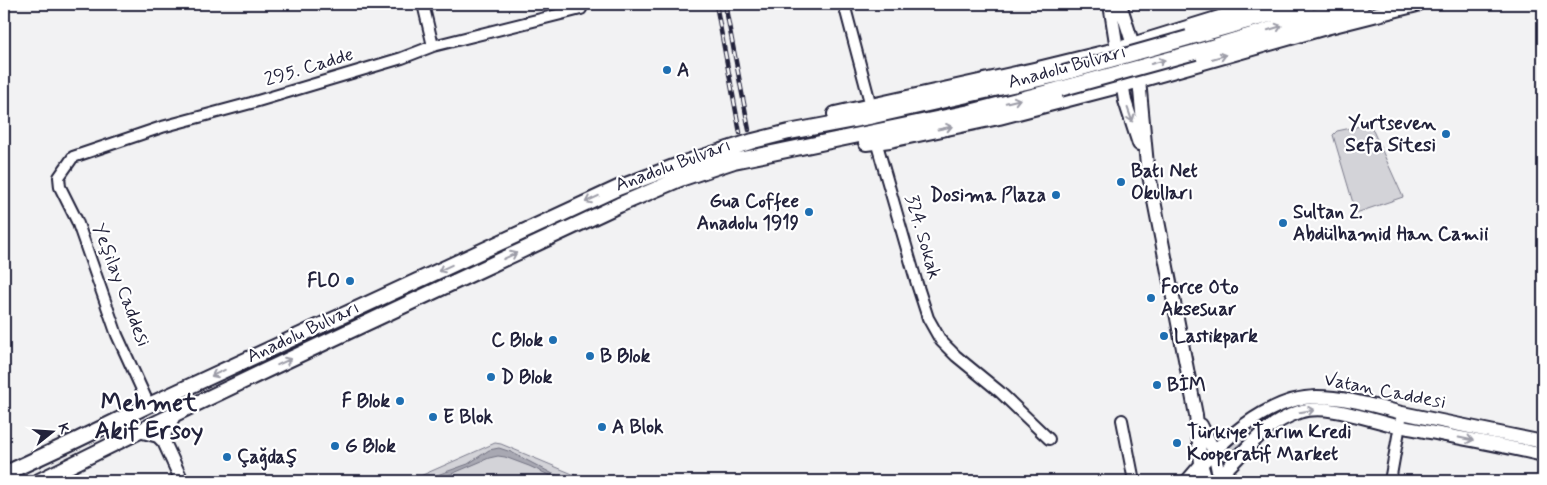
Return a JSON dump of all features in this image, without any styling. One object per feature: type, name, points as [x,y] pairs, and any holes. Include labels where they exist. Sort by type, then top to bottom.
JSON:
[{"type":"main road","points":[[1188,66],[1180,61],[1174,47],[1174,37],[1265,4]]},
{"type":"main road","name":"Anadolu Bulvarı","points":[[39,481],[176,412],[619,205],[680,179],[734,160],[970,112],[1058,82],[1182,35],[1308,4]]},
{"type":"main road","name":"Anadolu Bulvarı","points":[[4,474],[601,195],[684,163],[788,132],[1058,82],[1195,52],[1311,17],[1362,4]]},
{"type":"main road","points":[[760,156],[769,159],[876,141],[999,117],[1122,85],[1326,27],[1417,4]]},
{"type":"main road","points":[[1114,7],[1133,45],[1147,165],[1196,415],[1201,463],[1206,481]]},
{"type":"main road","points":[[1114,7],[1116,50],[1125,102],[1147,165]]},
{"type":"main road","points":[[753,141],[808,122],[871,106],[1182,35]]},
{"type":"main road","points":[[1082,58],[1091,69],[1093,75],[1092,93]]},
{"type":"main road","name":"Vatan Caddesi","points":[[1187,481],[1201,463],[1214,451],[1260,415],[1279,405],[1299,398],[1321,397],[1347,400],[1543,442]]},
{"type":"main road","name":"Vatan Caddesi","points":[[1218,480],[1249,444],[1264,431],[1283,419],[1301,412],[1318,410],[1334,411],[1543,455]]},
{"type":"main road","points":[[164,442],[165,433],[176,412]]},
{"type":"main road","points":[[1196,415],[1214,451],[1218,480]]},
{"type":"main road","points":[[139,431],[158,436],[164,442],[182,481]]},
{"type":"street","points":[[423,4],[432,46]]},
{"type":"street","points":[[844,4],[871,106]]},
{"type":"street","name":"295. Cadde","points":[[59,177],[73,157],[162,127],[270,98],[402,58],[432,46],[580,6]]},
{"type":"street","name":"324. Sokak","points":[[876,141],[928,318],[941,341],[1049,438]]},
{"type":"street","name":"Yeşilay Caddesi","points":[[59,177],[60,187],[77,221],[117,335],[150,405]]},
{"type":"street","points":[[1390,481],[1402,413]]},
{"type":"street","points":[[1122,420],[1134,481]]},
{"type":"shaded area","points":[[1370,124],[1403,197],[1356,213],[1333,135],[1337,131]]},
{"type":"shaded area","points":[[1305,403],[1325,403],[1399,420],[1358,412],[1282,413],[1259,427],[1228,454],[1224,451],[1242,435],[1272,416]]},
{"type":"shaded area","points":[[495,443],[575,475],[584,481],[409,481]]},
{"type":"shaded area","points":[[499,448],[511,452],[553,474],[576,481],[562,481],[529,466],[498,456],[435,481],[427,481],[426,479],[468,464],[489,450]]},
{"type":"railway","points":[[716,4],[740,133]]},
{"type":"railway","points":[[725,4],[749,130]]},
{"type":"place","name":"A","points":[[667,70]]},
{"type":"place","name":"Yurtseven Sefa Sitesi","points":[[1446,134]]},
{"type":"place","name":"Batı Net Okulları","points":[[1121,182]]},
{"type":"place","name":"Dosima Plaza","points":[[1056,195]]},
{"type":"place","name":"Gua Coffee Anadolu 1919","points":[[809,212]]},
{"type":"place","name":"Sultan 2. Abdülhamid Han Camii","points":[[1283,223]]},
{"type":"place","name":"FLO","points":[[350,281]]},
{"type":"place","name":"Force Oto Aksesuar","points":[[1151,298]]},
{"type":"place","name":"Lastikpark","points":[[1164,336]]},
{"type":"place","name":"C Blok","points":[[553,340]]},
{"type":"place","name":"B Blok","points":[[590,356]]},
{"type":"place","name":"D Blok","points":[[491,377]]},
{"type":"place","name":"BİM","points":[[1157,385]]},
{"type":"place","name":"F Blok","points":[[400,401]]},
{"type":"place","name":"E Blok","points":[[433,417]]},
{"type":"place","name":"A Blok","points":[[602,427]]},
{"type":"place","name":"Türkiye Tarım Kredi Kooperatif Market","points":[[1177,443]]},
{"type":"place","name":"G Blok","points":[[335,446]]},
{"type":"place","name":"Çağdaş","points":[[227,457]]},
{"type":"district","name":"Mehmet Akif Ersoy","points":[[149,417]]}]
